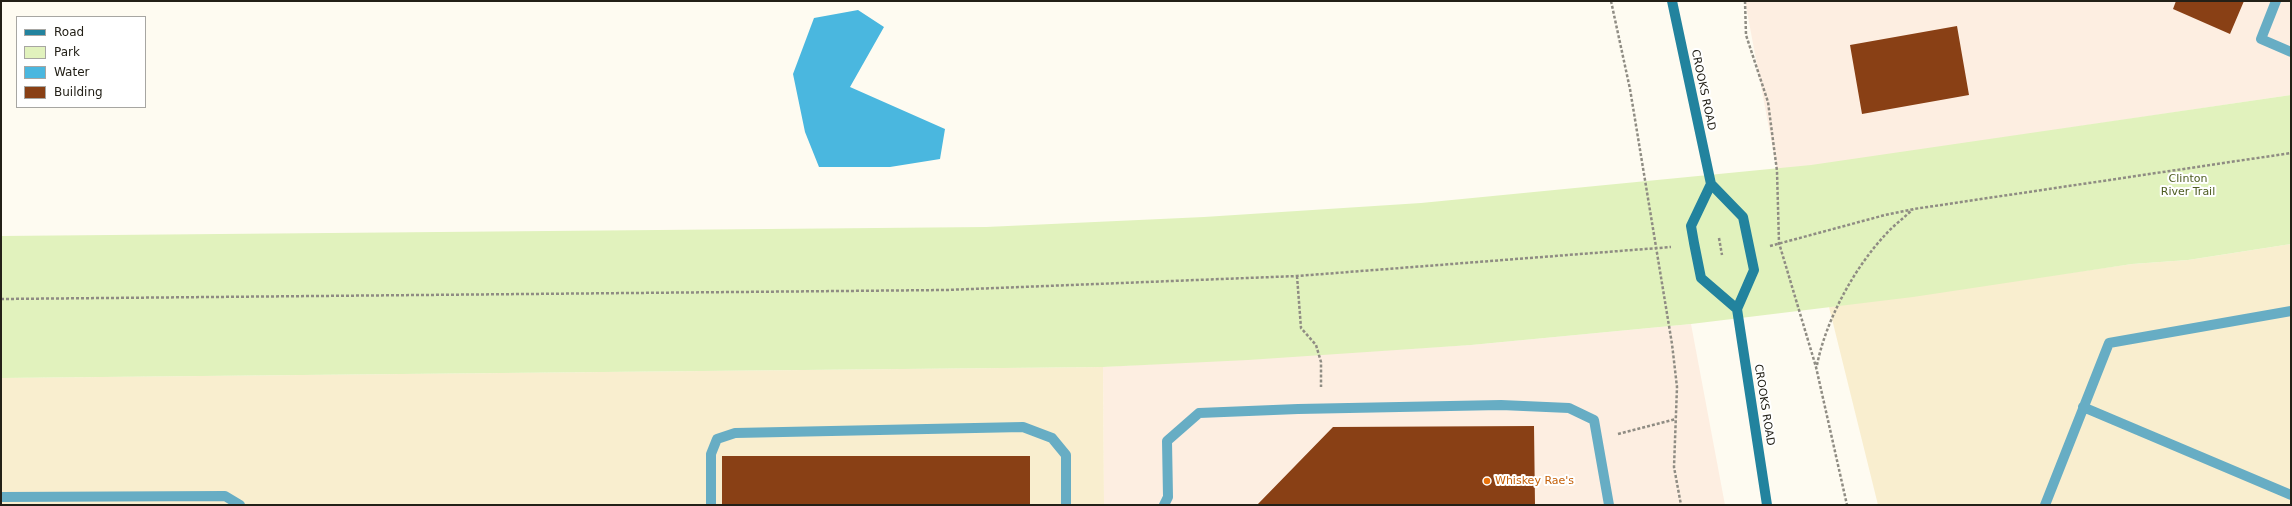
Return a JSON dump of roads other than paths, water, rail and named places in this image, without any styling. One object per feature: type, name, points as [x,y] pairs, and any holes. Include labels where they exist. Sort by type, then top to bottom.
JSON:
[{"type":"main road","name":"CROOKS ROAD","points":[[1672,1],[1711,184]]},
{"type":"main road","points":[[1711,184],[1743,217],[1754,270],[1737,309],[1701,278],[1695,250],[1691,226],[1711,184]]},
{"type":"main road","name":"CROOKS ROAD","points":[[1737,309],[1767,505]]},
{"type":"lane","points":[[2276,1],[2261,39],[2291,52]]},
{"type":"lane","points":[[2045,505],[2109,343],[2291,311]]},
{"type":"lane","points":[[1164,505],[1168,497],[1167,441],[1199,413],[1501,405],[1569,408],[1594,420],[1609,505]]},
{"type":"lane","points":[[2084,407],[2291,495]]},
{"type":"lane","points":[[711,505],[711,454],[717,439],[735,433],[1023,427],[1052,438],[1066,455],[1066,505]]},
{"type":"lane","points":[[1,496],[225,496],[240,505]]},
{"type":"water","points":[[858,10],[884,27],[850,87],[945,129],[940,159],[890,167],[819,167],[805,132],[793,74],[814,18]]},
{"type":"place","name":"Whiskey Rae's","points":[[1487,481]]},
{"type":"park label","name":"Clinton River Trail","points":[[2188,185]]}]
